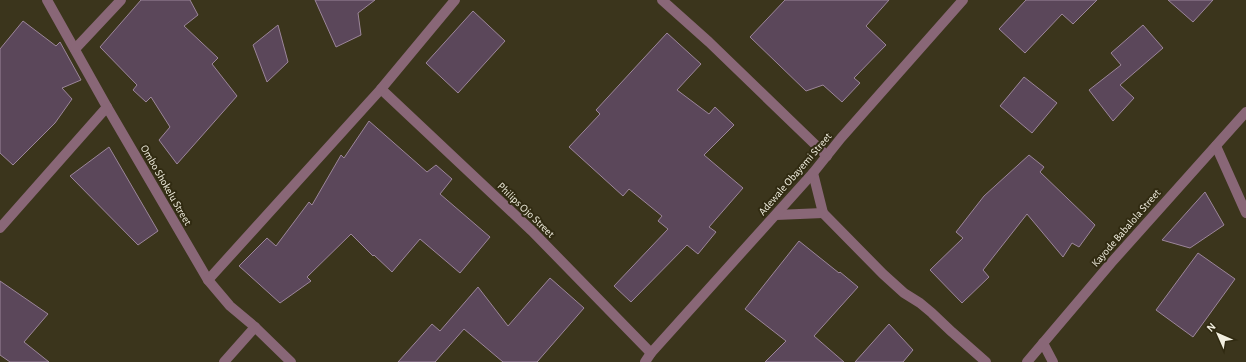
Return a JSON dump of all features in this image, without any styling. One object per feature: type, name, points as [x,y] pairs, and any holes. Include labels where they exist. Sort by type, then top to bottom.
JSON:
[{"type":"street","name":"Ombo Shokelu Street","points":[[47,0],[208,280],[230,306],[291,362]]},
{"type":"street","points":[[75,49],[121,0]]},
{"type":"street","points":[[208,280],[381,89],[455,0]]},
{"type":"street","points":[[662,0],[709,42],[827,156]]},
{"type":"street","name":"Adewale Obayemi Street","points":[[645,362],[651,352],[776,216],[963,0]]},
{"type":"street","name":"Philips Ojo Street","points":[[381,89],[532,232],[651,352]]},
{"type":"street","points":[[0,228],[108,107]]},
{"type":"street","name":"Kayode Babalola Street","points":[[1028,362],[1111,263],[1246,112]]},
{"type":"street","points":[[1216,146],[1246,213]]},
{"type":"street","points":[[813,173],[823,213],[883,274],[904,293],[926,308],[986,362]]},
{"type":"street","points":[[776,216],[823,213]]},
{"type":"street","points":[[224,362],[254,327]]},
{"type":"street","points":[[1043,343],[1053,362]]},
{"type":"building","points":[[141,0],[190,0],[198,15],[184,26],[218,58],[212,64],[237,96],[177,164],[159,140],[170,127],[151,97],[146,102],[133,90],[137,85],[100,47]]},
{"type":"building","points":[[315,0],[375,0],[358,13],[361,35],[336,47]]},
{"type":"building","points":[[785,0],[889,0],[866,26],[886,45],[854,78],[860,83],[842,102],[823,85],[806,91],[750,37]]},
{"type":"building","points":[[1026,0],[1097,0],[1073,24],[1062,14],[1025,53],[999,29]]},
{"type":"building","points":[[1168,0],[1213,0],[1193,22]]},
{"type":"building","points":[[473,11],[505,41],[458,93],[426,63]]},
{"type":"building","points":[[23,21],[56,46],[60,42],[81,80],[62,88],[72,99],[55,123],[13,165],[0,153],[0,49]]},
{"type":"building","points":[[278,25],[288,62],[267,82],[253,45]]},
{"type":"building","points":[[1143,25],[1163,48],[1120,85],[1134,98],[1113,121],[1089,90],[1121,65],[1111,53]]},
{"type":"building","points":[[667,33],[701,64],[677,90],[709,114],[715,107],[734,125],[704,155],[743,188],[709,227],[716,232],[698,254],[687,245],[631,302],[614,286],[668,229],[658,221],[662,216],[629,189],[623,196],[569,147],[600,114],[596,110]]},
{"type":"building","points":[[1024,77],[1057,103],[1032,133],[1000,106]]},
{"type":"building","points":[[369,121],[427,172],[436,165],[452,179],[440,194],[490,237],[460,273],[420,239],[392,272],[351,234],[307,277],[311,281],[280,303],[239,266],[267,238],[276,246],[309,202],[312,205],[341,155],[344,158]]},
{"type":"building","points":[[109,147],[158,231],[138,245],[70,176]]},
{"type":"building","points":[[1029,155],[1044,167],[1040,172],[1095,225],[1079,247],[1072,243],[1063,257],[1027,214],[983,270],[989,277],[962,303],[930,270],[963,238],[956,232],[984,196]]},
{"type":"building","points":[[1205,192],[1224,225],[1190,248],[1162,240]]},
{"type":"building","points":[[799,241],[858,287],[814,336],[844,362],[765,362],[786,341],[745,309]]},
{"type":"building","points":[[1198,253],[1235,279],[1193,337],[1156,310]]},
{"type":"building","points":[[550,278],[584,308],[537,362],[503,362],[464,329],[435,362],[398,362],[432,324],[440,331],[478,287],[508,326]]},
{"type":"building","points":[[0,281],[48,314],[24,342],[49,362],[10,362],[0,355]]},
{"type":"building","points":[[889,324],[913,350],[903,362],[855,362]]}]
